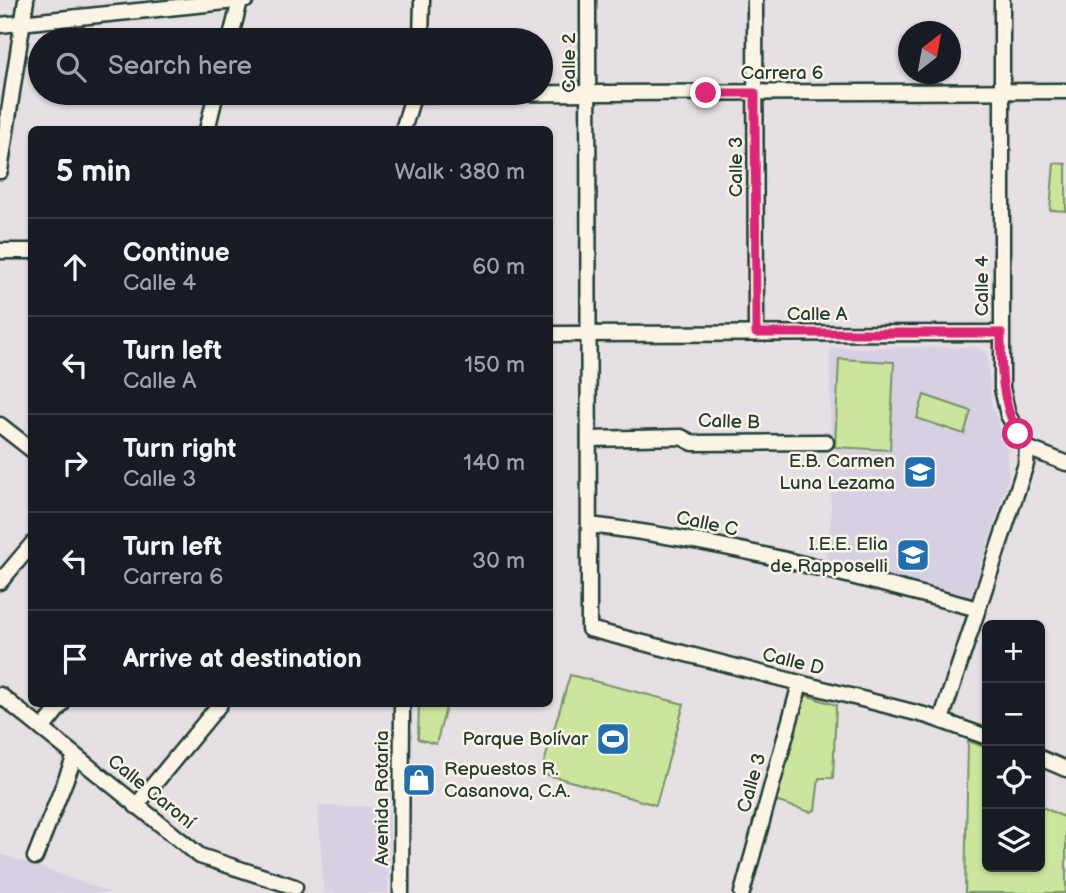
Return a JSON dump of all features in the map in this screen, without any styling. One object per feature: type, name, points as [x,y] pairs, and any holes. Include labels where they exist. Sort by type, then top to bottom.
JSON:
[{"type":"street","points":[[0,171],[26,0]]},
{"type":"street","points":[[0,25],[246,0]]},
{"type":"street","points":[[421,28],[422,0]]},
{"type":"street","name":"Calle 2","points":[[588,0],[589,629]]},
{"type":"street","name":"Calle 3","points":[[755,0],[756,333]]},
{"type":"street","name":"Calle 4","points":[[1002,0],[1001,333],[1004,403],[1027,448]]},
{"type":"street","points":[[233,28],[240,1]]},
{"type":"street","name":"Carrera 6","points":[[553,93],[1066,91]]},
{"type":"street","points":[[208,126],[213,105]]},
{"type":"street","points":[[405,126],[411,105]]},
{"type":"street","points":[[0,251],[28,251]]},
{"type":"street","name":"Calle A","points":[[553,334],[1001,333]]},
{"type":"street","points":[[0,425],[28,447]]},
{"type":"street","name":"Calle B","points":[[589,439],[681,437],[693,443],[826,442]]},
{"type":"street","points":[[940,720],[1016,500],[1026,464],[1027,448],[1066,463]]},
{"type":"street","name":"Calle C","points":[[589,524],[681,537],[834,571],[978,609]]},
{"type":"street","points":[[0,582],[28,549]]},
{"type":"street","name":"Calle D","points":[[589,629],[940,720],[982,735]]},
{"type":"street","name":"Calle 3","points":[[742,893],[800,684]]},
{"type":"street","name":"Calle Caroní","points":[[0,695],[200,856],[295,887]]},
{"type":"street","points":[[42,729],[60,707]]},
{"type":"street","points":[[136,806],[218,707]]},
{"type":"street","name":"Avenida Rotaria","points":[[401,893],[402,707]]},
{"type":"street","points":[[35,857],[75,756]]},
{"type":"street","points":[[1045,760],[1066,769]]},
{"type":"shaded area","name":"E.B. Carmen Luna Lezama","points":[[977,347],[987,353],[991,402],[1006,447],[1009,477],[970,600],[825,563],[831,517],[830,348]]},
{"type":"shaded area","points":[[318,806],[390,807],[388,893],[324,893]]},
{"type":"shaded area","points":[[0,854],[56,873],[111,893],[0,893]]},
{"type":"green space","points":[[1054,163],[1066,164],[1066,211],[1050,210]]},
{"type":"green space","points":[[839,359],[894,362],[890,450],[835,447]]},
{"type":"green space","points":[[924,395],[971,411],[964,434],[917,418]]},
{"type":"green space","name":"Parque Bolívar","points":[[570,675],[684,704],[656,805],[541,773]]},
{"type":"green space","points":[[805,695],[836,705],[833,778],[819,778],[815,810],[810,812],[775,801]]},
{"type":"green space","points":[[419,707],[446,707],[436,744],[418,739]]},
{"type":"green space","points":[[968,741],[982,746],[982,872],[1045,872],[1045,808],[1066,818],[1066,893],[965,893]]},
{"type":"place","name":"E.B. Carmen Luna Lezama","points":[[920,472]]},
{"type":"place","name":"I.E.E. Elia de Rapposelli","points":[[913,555]]},
{"type":"place","name":"Parque Bolívar","points":[[613,739]]},
{"type":"place","name":"Repuestos R. Casanova, C.A.","points":[[419,780]]},
{"type":"route","points":[[706,93],[755,93],[756,333],[1001,333],[1004,403],[1018,434]]}]
